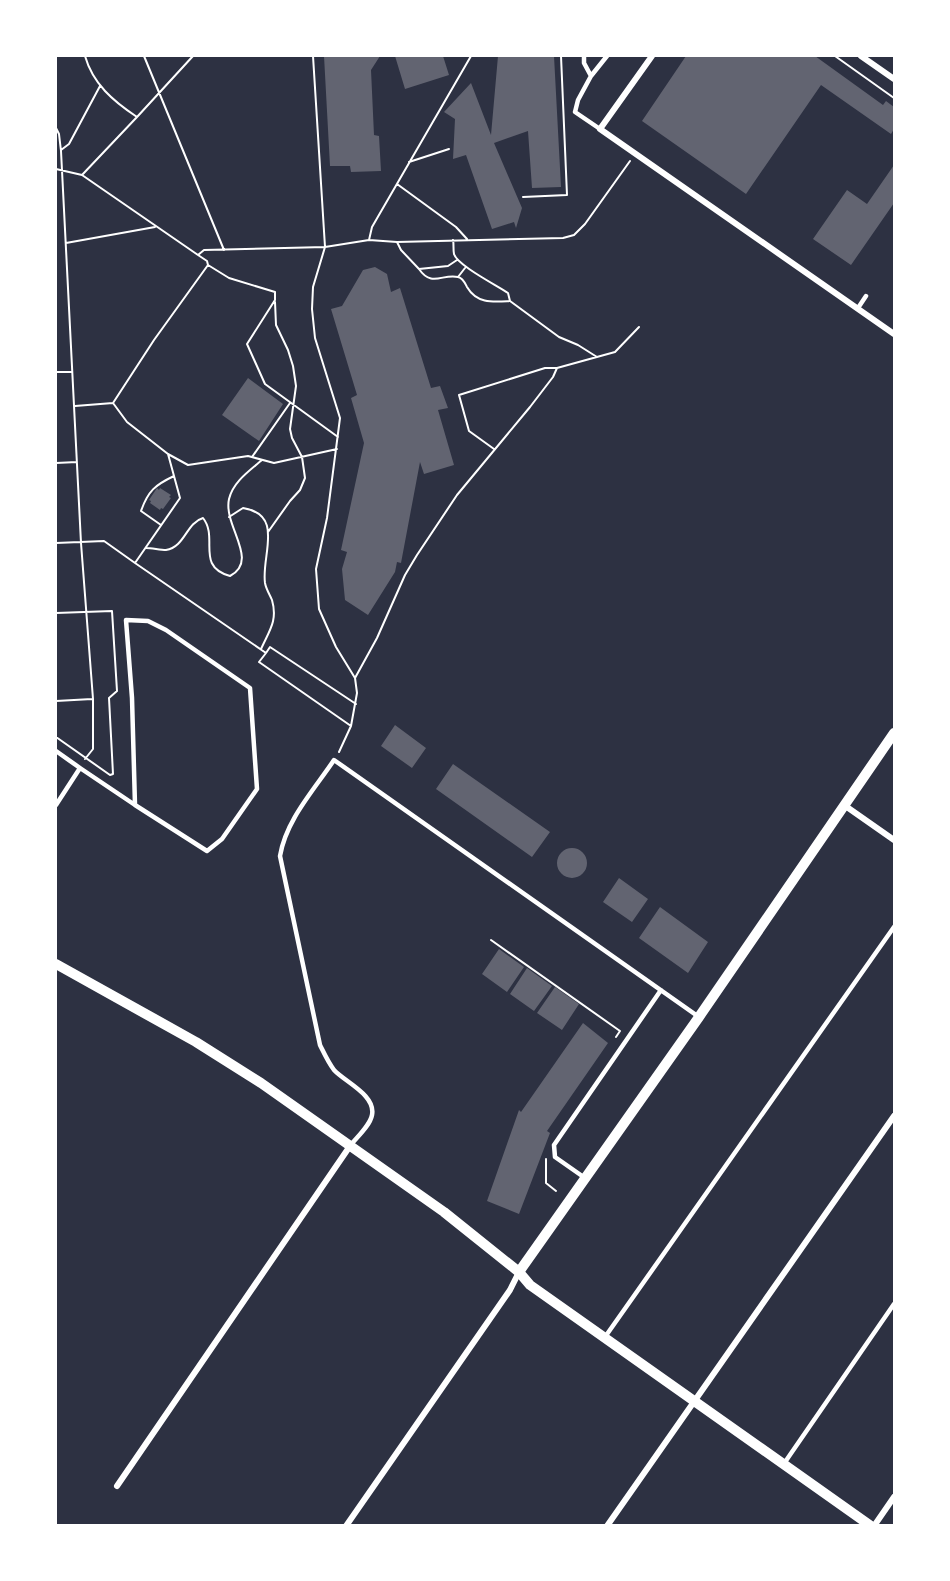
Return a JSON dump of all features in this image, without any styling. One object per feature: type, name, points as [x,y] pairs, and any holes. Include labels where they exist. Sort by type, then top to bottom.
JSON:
[{"type":"street","points":[[652,56],[600,129],[894,334]]},
{"type":"street","points":[[861,56],[894,79]]},
{"type":"street","points":[[346,1526],[510,1290],[519,1272],[699,1017],[894,734]]},
{"type":"street","points":[[844,805],[894,840]]},
{"type":"street","points":[[56,964],[196,1042],[261,1083],[444,1212],[519,1272],[530,1285],[783,1465],[873,1526],[894,1497]]},
{"type":"street","points":[[607,1526],[894,1116]]},
{"type":"street","points":[[117,1486],[350,1146]]},
{"type":"lane","points":[[584,56],[584,63],[591,76]]},
{"type":"lane","points":[[600,129],[576,112],[578,100],[591,76],[607,56]]},
{"type":"lane","points":[[858,308],[866,297]]},
{"type":"lane","points":[[56,751],[135,806],[207,850],[222,839],[257,789],[250,688],[166,630],[148,621],[126,620],[132,698],[135,806]]},
{"type":"lane","points":[[350,1146],[369,1121],[372,1105],[358,1089],[333,1069],[320,1045],[280,856],[283,838],[334,760],[699,1017]]},
{"type":"lane","points":[[56,805],[80,768]]},
{"type":"lane","points":[[604,1338],[894,927]]},
{"type":"lane","points":[[585,1179],[555,1157],[554,1145],[661,990]]},
{"type":"lane","points":[[783,1465],[894,1305]]},
{"type":"path","points":[[85,56],[100,86],[116,103],[137,117]]},
{"type":"path","points":[[144,56],[224,250]]},
{"type":"path","points":[[82,175],[193,56]]},
{"type":"path","points":[[313,56],[325,247],[313,286],[312,309],[315,338],[340,418],[338,449],[316,569],[319,609],[336,647],[355,678],[356,704],[351,726],[334,760]]},
{"type":"path","points":[[369,240],[372,227],[471,56]]},
{"type":"path","points":[[523,197],[567,195],[561,56]]},
{"type":"path","points":[[835,56],[894,98]]},
{"type":"path","points":[[61,151],[69,144],[100,86]]},
{"type":"path","points":[[56,128],[61,151],[81,543],[93,699],[93,749],[80,768]]},
{"type":"path","points":[[409,162],[449,149]]},
{"type":"path","points":[[198,255],[204,250],[325,247],[369,240],[397,242],[563,238],[574,235],[585,224],[635,153]]},
{"type":"path","points":[[56,169],[82,175],[229,278],[275,292],[276,325],[293,366],[296,386],[291,404],[290,429],[302,457],[305,478],[300,490],[268,532]]},
{"type":"path","points":[[397,184],[456,227],[468,240]]},
{"type":"path","points":[[66,243],[156,227]]},
{"type":"path","points":[[453,239],[454,255],[457,260],[465,268],[508,293],[510,301]]},
{"type":"path","points":[[397,242],[401,250],[423,275],[431,279],[458,277],[463,279],[471,294],[479,300],[510,301],[559,337],[578,345],[598,358]]},
{"type":"path","points":[[419,269],[448,266],[457,260]]},
{"type":"path","points":[[113,403],[154,340],[208,265]]},
{"type":"path","points":[[458,277],[465,268]]},
{"type":"path","points":[[275,300],[247,344],[265,384],[338,437]]},
{"type":"path","points":[[494,449],[470,431],[459,395],[545,368],[557,369],[615,352],[639,327]]},
{"type":"path","points":[[355,678],[417,555],[457,495],[530,407],[557,369]]},
{"type":"path","points":[[56,372],[72,372]]},
{"type":"path","points":[[75,406],[113,403]]},
{"type":"path","points":[[113,403],[128,422],[168,454],[188,465],[252,457],[273,463],[338,449]]},
{"type":"path","points":[[252,457],[291,404]]},
{"type":"path","points":[[135,564],[180,498],[168,454]]},
{"type":"path","points":[[146,548],[167,550],[178,545],[196,520],[203,518],[209,525],[209,559],[218,572],[230,576],[238,571],[242,563],[242,553],[229,517],[230,498],[237,482],[262,460]]},
{"type":"path","points":[[56,463],[77,462]]},
{"type":"path","points":[[161,525],[141,511],[147,495],[160,483],[174,476]]},
{"type":"path","points":[[229,517],[243,508],[254,510],[267,524],[265,583],[275,615],[261,650]]},
{"type":"path","points":[[56,543],[104,542],[266,653]]},
{"type":"path","points":[[56,613],[111,611],[117,692],[109,698],[113,774],[110,775],[56,737],[56,713]]},
{"type":"path","points":[[351,726],[259,662],[270,647],[356,704]]},
{"type":"path","points":[[56,700],[93,699]]},
{"type":"path","points":[[490,940],[620,1031],[615,1039]]},
{"type":"path","points":[[546,1159],[546,1183],[556,1191]]},
{"type":"building","points":[[324,56],[380,56],[371,70],[374,135],[379,136],[381,171],[351,172],[350,166],[330,166]]},
{"type":"building","points":[[395,56],[443,56],[449,75],[405,89]]},
{"type":"building","points":[[498,56],[554,56],[561,187],[532,188],[528,131],[494,143],[522,208],[516,228],[514,222],[492,229],[466,155],[453,159],[455,119],[444,112],[471,83],[491,135]]},
{"type":"building","points":[[686,56],[815,56],[883,105],[886,101],[894,107],[894,129],[891,134],[821,85],[746,194],[642,121]]},
{"type":"building","points":[[894,165],[894,203],[851,265],[813,239],[847,190],[867,204]]},
{"type":"building","points":[[375,267],[387,274],[391,292],[400,288],[431,388],[440,386],[448,408],[438,410],[454,465],[424,474],[420,462],[401,563],[397,562],[395,572],[368,615],[345,600],[342,569],[347,552],[341,550],[364,443],[351,398],[357,395],[331,309],[342,306],[363,270]]},
{"type":"building","points":[[248,378],[283,404],[259,441],[222,415]]},
{"type":"building","points":[[157,488],[171,495],[163,509],[160,510],[149,500]]},
{"type":"building","points":[[395,725],[426,748],[412,768],[381,746]]},
{"type":"building","points":[[453,764],[550,832],[532,857],[436,789]]},
{"type":"building","points":[[572,848],[578,849],[586,857],[586,869],[578,877],[572,878],[566,877],[558,869],[557,863],[558,857],[566,849]]},
{"type":"building","points":[[619,878],[648,899],[632,922],[603,902]]},
{"type":"building","points":[[660,907],[708,942],[688,973],[639,938]]},
{"type":"building","points":[[499,949],[524,967],[507,992],[482,974]]},
{"type":"building","points":[[527,968],[552,986],[534,1011],[510,994]]},
{"type":"building","points":[[555,987],[579,1004],[562,1030],[537,1013]]},
{"type":"building","points":[[583,1023],[608,1043],[547,1131],[550,1133],[519,1214],[487,1201],[519,1110],[521,1112]]}]
